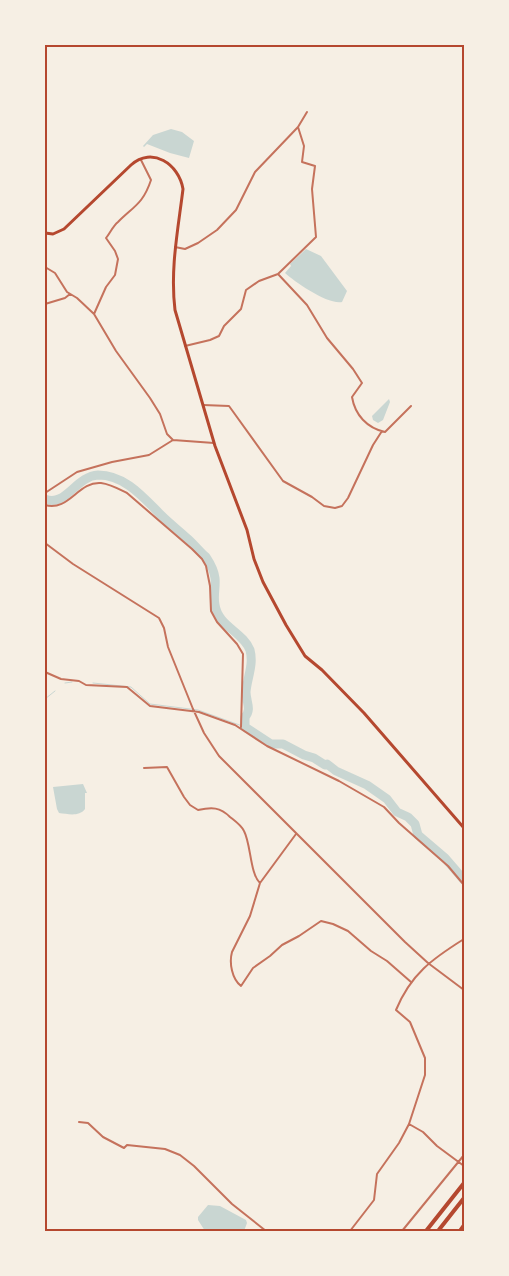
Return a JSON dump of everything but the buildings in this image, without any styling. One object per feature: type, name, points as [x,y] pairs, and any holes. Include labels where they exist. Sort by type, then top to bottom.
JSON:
[{"type":"highway","points":[[426,1231],[464,1183]]},
{"type":"highway","points":[[438,1231],[464,1198]]},
{"type":"main road","points":[[45,233],[53,234],[64,229],[131,164],[140,158],[146,156],[160,160],[177,172],[183,189],[175,248],[173,294],[175,310],[214,443],[247,530],[254,559],[263,582],[305,656],[322,670],[375,725],[464,828]]},
{"type":"main road","points":[[459,1231],[464,1224]]},
{"type":"street","points":[[175,248],[185,249],[217,230],[236,210],[255,172],[298,127],[307,112]]},
{"type":"street","points":[[185,346],[219,336],[224,326],[241,309],[246,290],[259,281],[278,274],[316,237],[312,189],[315,166],[302,162],[304,146],[298,127]]},
{"type":"street","points":[[94,314],[106,286],[115,275],[118,259],[106,238],[116,224],[136,207],[146,194],[151,180],[140,158]]},
{"type":"street","points":[[45,267],[59,277],[67,292],[77,298],[94,314],[116,351],[155,406],[167,434],[173,440]]},
{"type":"street","points":[[278,274],[307,305],[327,338],[341,352],[362,383],[352,397],[354,407],[365,422],[375,430],[385,432],[411,406]]},
{"type":"street","points":[[45,304],[65,298],[70,294]]},
{"type":"street","points":[[203,405],[229,406],[282,482],[324,506],[335,508],[342,506],[348,498],[373,445],[382,431]]},
{"type":"street","points":[[46,493],[77,472],[112,462],[149,455],[173,440],[214,443]]},
{"type":"street","points":[[45,505],[62,504],[90,484],[101,483],[115,487],[127,493],[192,548],[206,566],[210,586],[211,611],[217,622],[237,644],[243,654],[241,726]]},
{"type":"street","points":[[45,543],[79,568],[159,618],[191,706],[207,738],[219,756],[392,930],[428,963],[464,990]]},
{"type":"street","points":[[45,672],[61,679],[80,681],[86,685],[127,688],[147,705],[153,707],[193,710],[241,726],[268,746],[338,781],[384,807],[399,823],[448,866],[464,885]]},
{"type":"street","points":[[144,768],[167,767],[190,805],[198,810],[211,807],[224,811],[238,824],[244,832],[255,876],[260,883]]},
{"type":"street","points":[[296,834],[260,883],[250,916],[231,956],[234,978],[241,986],[253,968],[282,945],[300,936],[321,921],[348,931],[370,951],[387,961],[411,982]]},
{"type":"street","points":[[350,1231],[374,1200],[377,1174],[399,1143],[409,1124],[425,1075],[426,1063],[410,1022],[396,1010],[404,990],[428,963],[464,939]]},
{"type":"street","points":[[79,1122],[88,1123],[103,1137],[124,1148],[127,1145],[165,1149],[180,1155],[194,1166],[232,1204],[266,1231]]},
{"type":"street","points":[[409,1124],[423,1132],[437,1146],[464,1166]]},
{"type":"street","points":[[402,1231],[464,1155]]},
{"type":"shaded area","points":[[171,129],[182,132],[194,141],[189,158],[147,144],[143,146],[153,135]]},
{"type":"shaded area","points":[[306,249],[321,256],[347,291],[342,302],[320,297],[285,273],[291,266],[290,264]]},
{"type":"shaded area","points":[[389,399],[390,402],[383,420],[378,423],[373,420],[372,416]]},
{"type":"shaded area","points":[[83,784],[87,793],[85,793],[85,809],[83,812],[77,814],[59,813],[53,787]]},
{"type":"shaded area","points":[[208,1205],[220,1206],[246,1220],[247,1223],[244,1231],[205,1231],[198,1217]]},
{"type":"waterway","points":[[45,499],[52,501],[59,499],[83,480],[98,475],[117,479],[140,494],[206,557],[214,575],[214,602],[217,612],[226,624],[242,638],[250,650],[251,666],[246,692],[248,711],[245,717],[245,727],[271,744],[283,744],[367,785],[387,799],[397,812],[408,817],[415,824],[418,835],[445,858],[464,880]]},
{"type":"waterway","points":[[65,683],[72,682]]},
{"type":"waterway","points":[[93,683],[131,687],[150,704],[198,710],[245,727]]},
{"type":"waterway","points":[[45,699],[55,691]]}]
